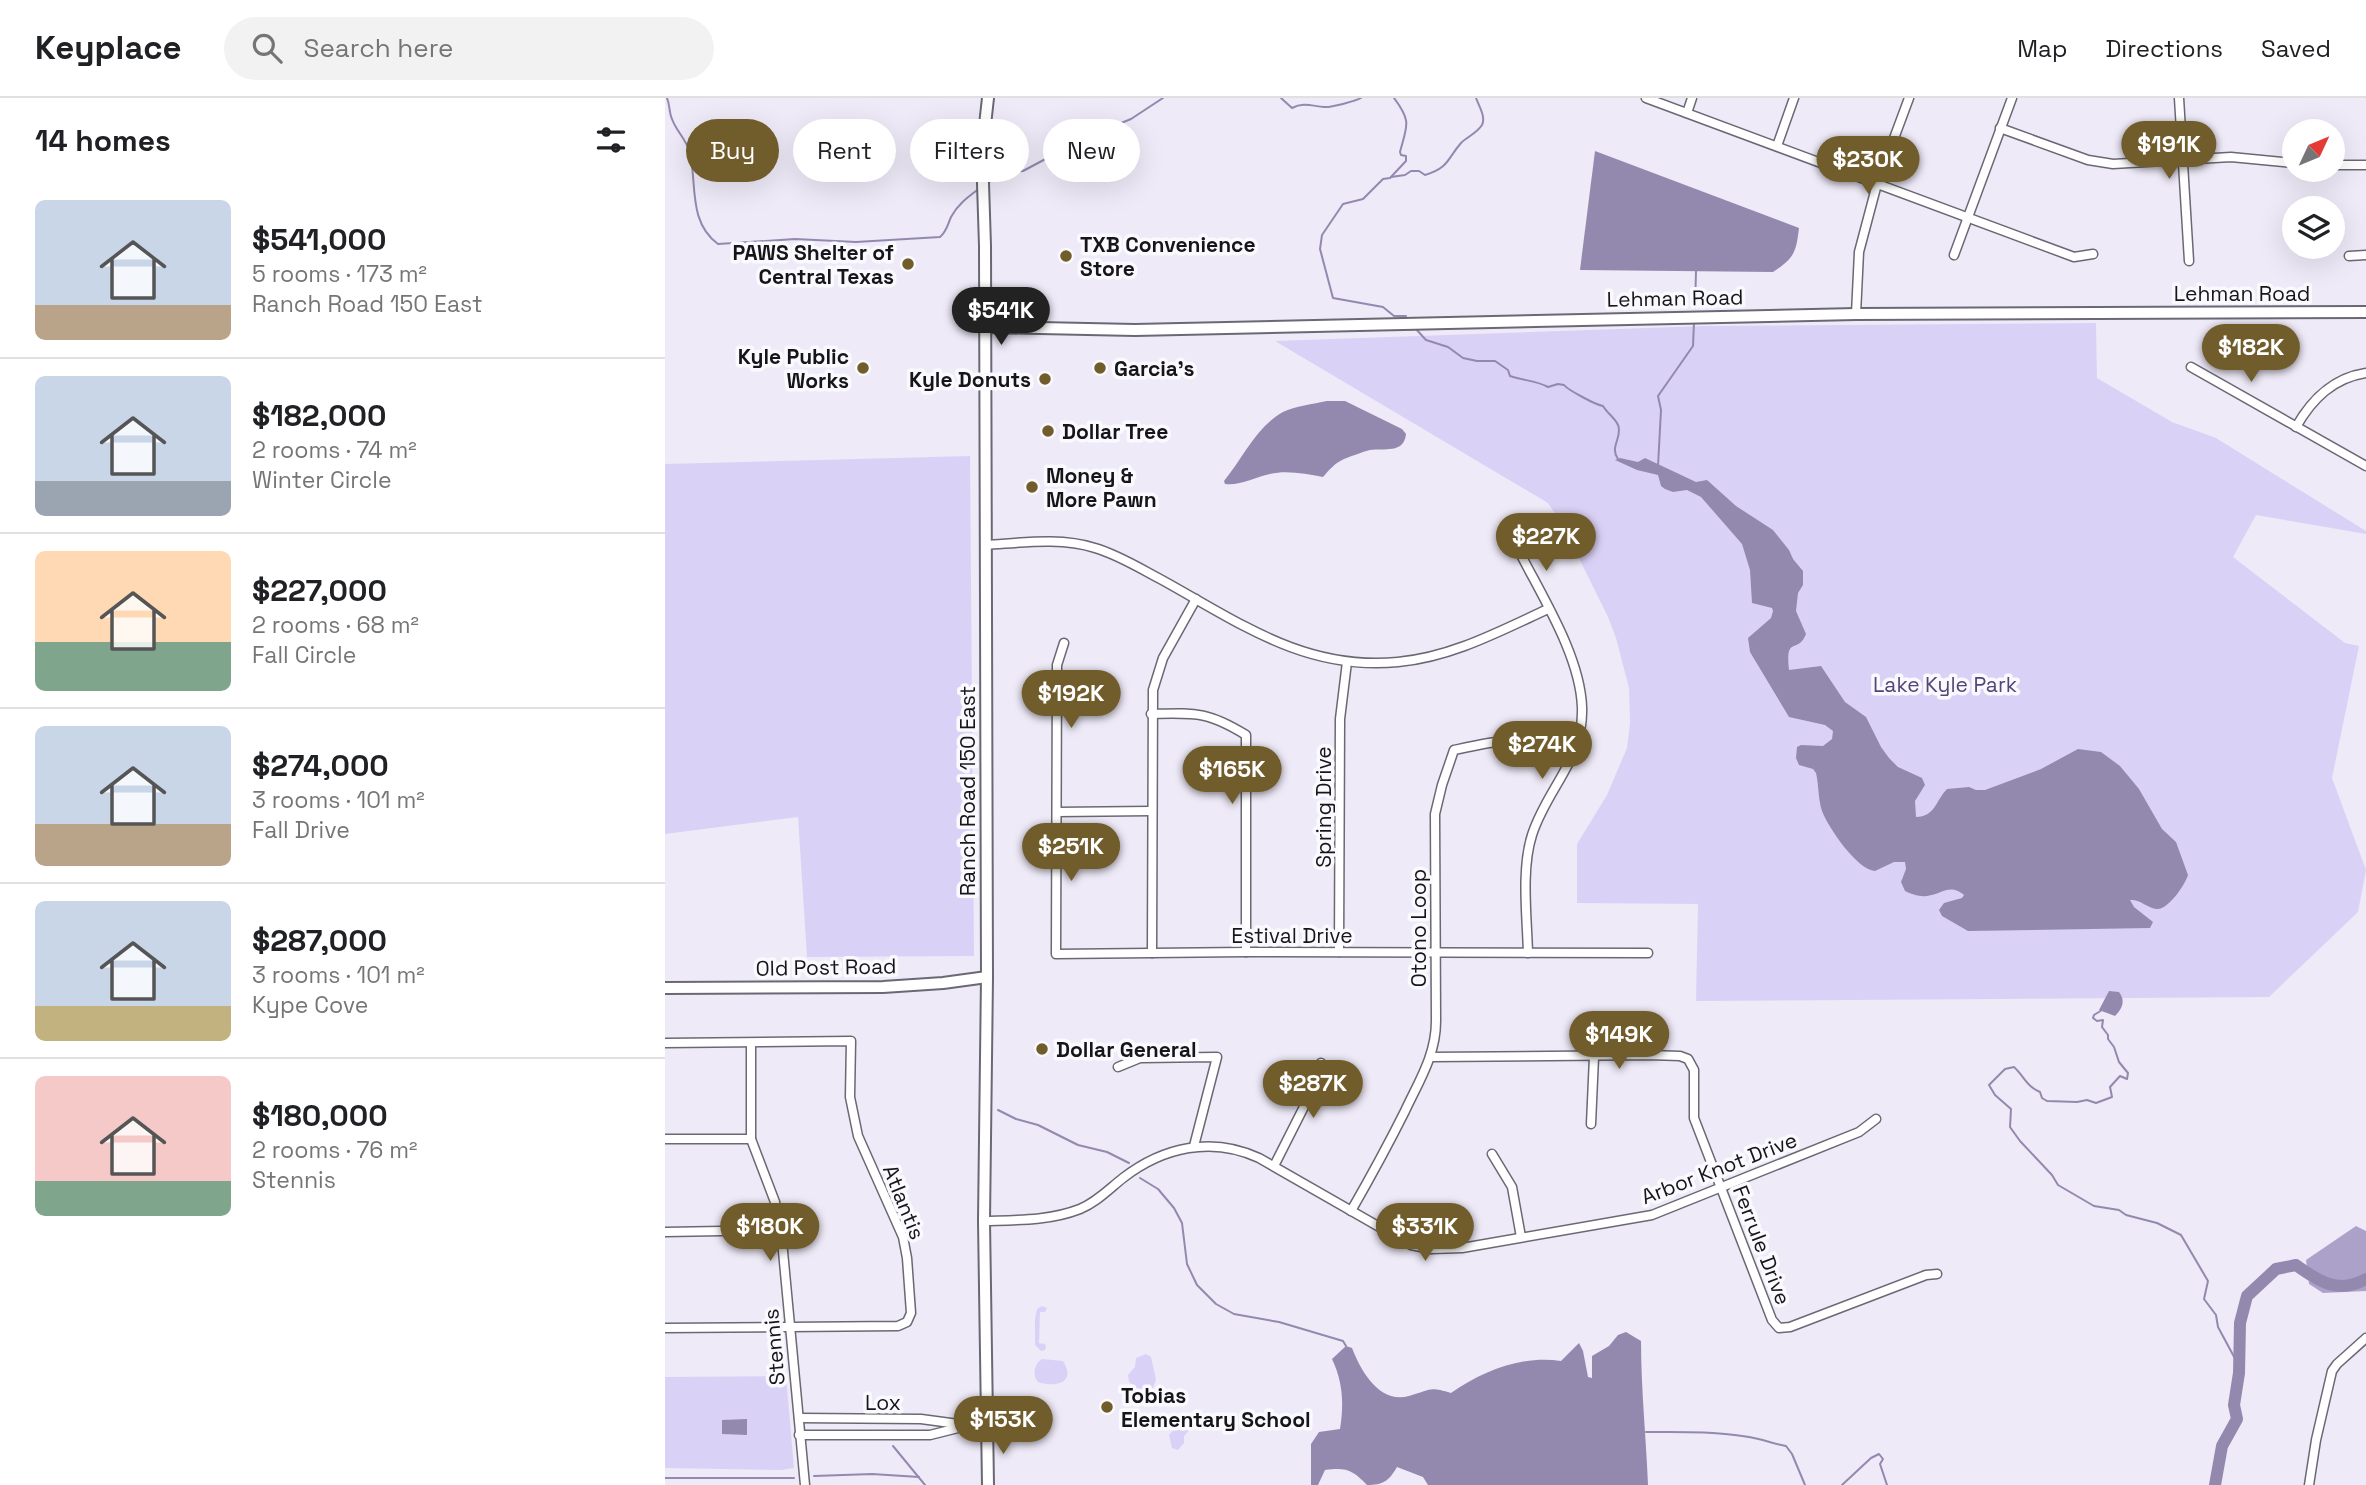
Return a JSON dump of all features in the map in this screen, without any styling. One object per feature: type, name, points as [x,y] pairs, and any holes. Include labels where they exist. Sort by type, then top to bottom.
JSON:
[{"type":"street","name":"Ranch Road 150 East","points":[[988,98],[982,152],[987,976],[984,1221],[988,1485]]},
{"type":"street","points":[[1646,98],[2074,257],[2094,254]]},
{"type":"street","points":[[1686,113],[1692,98]]},
{"type":"street","points":[[1777,146],[1794,98]]},
{"type":"street","points":[[1856,314],[1860,252],[1877,184],[1909,98]]},
{"type":"street","points":[[1954,255],[2012,98]]},
{"type":"street","points":[[2179,98],[2189,261]]},
{"type":"street","points":[[2000,128],[2088,160],[2127,164],[2231,157],[2282,162]]},
{"type":"street","points":[[2345,165],[2366,165]]},
{"type":"street","points":[[2349,256],[2366,255]]},
{"type":"street","name":"Lehman Road","points":[[985,327],[1135,330],[1856,314],[2366,312]]},
{"type":"street","points":[[2191,367],[2366,466]]},
{"type":"street","points":[[2295,427],[2306,410],[2327,389],[2348,376],[2366,373]]},
{"type":"street","points":[[985,545],[1062,542],[1086,545],[1126,561],[1278,644],[1347,662],[1385,663],[1432,656],[1468,645],[1548,610]]},
{"type":"street","points":[[1518,549],[1569,651],[1580,686],[1582,721],[1576,750],[1544,806],[1531,836],[1527,866],[1528,953]]},
{"type":"street","points":[[1152,953],[1153,690],[1158,670],[1196,599]]},
{"type":"street","points":[[1064,643],[1057,665],[1057,812],[1151,811]]},
{"type":"street","name":"Spring Drive","points":[[1339,952],[1340,719],[1347,662]]},
{"type":"street","points":[[1151,713],[1205,715],[1246,735],[1246,952]]},
{"type":"street","name":"Otono Loop","points":[[1351,1211],[1380,1160],[1431,1056],[1436,1030],[1435,814],[1454,750],[1519,739],[1576,750]]},
{"type":"street","name":"Estival Drive","points":[[1057,812],[1056,954],[1648,953]]},
{"type":"street","name":"Old Post Road","points":[[665,988],[883,987],[943,983],[987,976]]},
{"type":"street","name":"Atlantis","points":[[665,1043],[851,1041],[850,1097],[858,1136],[903,1237],[911,1313],[909,1324],[898,1326],[665,1328]]},
{"type":"street","name":"Stennis","points":[[751,1043],[751,1139],[775,1202],[781,1230],[805,1485]]},
{"type":"street","name":"Ferrule Drive","points":[[1431,1056],[1680,1056],[1691,1062],[1694,1070],[1695,1118],[1772,1320],[1779,1328],[1790,1327],[1926,1275],[1937,1275]]},
{"type":"street","points":[[1118,1067],[1140,1058],[1217,1057],[1194,1146]]},
{"type":"street","points":[[1591,1124],[1594,1057]]},
{"type":"street","points":[[1274,1166],[1317,1081],[1321,1063]]},
{"type":"street","name":"Arbor Knot Drive","points":[[984,1221],[1037,1219],[1071,1212],[1096,1200],[1151,1159],[1194,1146],[1213,1146],[1242,1151],[1274,1166],[1401,1240],[1431,1249],[1462,1248],[1647,1216],[1859,1132],[1876,1119]]},
{"type":"street","points":[[665,1139],[751,1139]]},
{"type":"street","points":[[1492,1154],[1512,1186],[1521,1237]]},
{"type":"street","points":[[665,1232],[781,1230]]},
{"type":"street","points":[[2309,1485],[2332,1371],[2366,1338]]},
{"type":"street","name":"Lox","points":[[799,1418],[921,1419],[988,1428]]},
{"type":"street","name":"Lox","points":[[799,1435],[930,1435],[966,1426]]},
{"type":"green space","name":"Lake Kyle Park","points":[[2096,323],[2097,378],[2172,422],[2216,438],[2366,531],[2366,534],[2256,515],[2233,557],[2345,643],[2359,646],[2332,778],[2366,870],[2358,912],[2269,997],[1696,1001],[1698,904],[1577,903],[1577,844],[1607,795],[1627,748],[1630,723],[1629,688],[1608,617],[1563,526],[1548,503],[1275,341],[1704,326]]},
{"type":"green space","points":[[970,456],[974,956],[807,957],[798,817],[665,834],[665,464]]},
{"type":"green space","points":[[1042,1306],[1047,1308],[1045,1312],[1040,1312],[1039,1343],[1045,1344],[1046,1347],[1041,1351],[1035,1345],[1035,1319],[1037,1309]]},
{"type":"green space","points":[[1146,1354],[1151,1357],[1156,1380],[1152,1390],[1141,1392],[1129,1382],[1128,1375],[1135,1367],[1136,1358]]},
{"type":"green space","points":[[1042,1359],[1063,1361],[1067,1368],[1066,1379],[1057,1384],[1038,1382],[1035,1370]]},
{"type":"green space","points":[[786,1376],[794,1468],[665,1468],[665,1377]]},
{"type":"green space","points":[[1185,1421],[1191,1428],[1184,1436],[1184,1443],[1178,1450],[1172,1448],[1169,1435]]},
{"type":"shaded area","points":[[1595,151],[1799,228],[1793,254],[1773,272],[1580,270]]},
{"type":"shaded area","points":[[1327,401],[1345,401],[1402,429],[1406,434],[1404,440],[1397,447],[1370,450],[1344,459],[1323,477],[1283,472],[1236,484],[1225,484],[1224,481],[1273,418],[1293,408]]},
{"type":"shaded area","points":[[1620,458],[1638,462],[1645,458],[1696,482],[1707,480],[1736,506],[1773,530],[1803,571],[1803,585],[1798,593],[1796,611],[1806,634],[1789,652],[1789,670],[1821,666],[1845,702],[1866,717],[1889,758],[1898,767],[1922,778],[1925,785],[1915,801],[1916,817],[1931,811],[1947,789],[1969,787],[1985,790],[2041,769],[2078,749],[2101,752],[2120,766],[2139,789],[2162,829],[2176,842],[2188,875],[2166,906],[2157,909],[2130,900],[2134,907],[2153,922],[2150,928],[1968,931],[1942,916],[1939,910],[1944,903],[1964,895],[1950,890],[1927,896],[1915,895],[1905,891],[1901,882],[1906,869],[1905,862],[1894,862],[1875,871],[1868,869],[1852,856],[1825,818],[1816,773],[1813,769],[1799,765],[1796,758],[1797,747],[1823,746],[1832,739],[1833,731],[1825,725],[1789,717],[1750,652],[1748,638],[1771,618],[1773,611],[1772,608],[1752,603],[1750,570],[1742,544],[1701,497],[1687,490],[1673,492],[1665,489],[1661,486],[1658,475],[1637,470],[1615,460]]},
{"type":"shaded area","points":[[2109,991],[2119,992],[2123,1002],[2115,1016],[2099,1010]]},
{"type":"shaded area","points":[[2356,1226],[2366,1231],[2366,1291],[2323,1293],[2309,1284],[2306,1260]]},
{"type":"shaded area","points":[[1626,1332],[1641,1341],[1648,1485],[1428,1485],[1423,1477],[1397,1467],[1388,1479],[1377,1484],[1367,1485],[1353,1473],[1338,1469],[1325,1470],[1318,1485],[1311,1485],[1311,1444],[1319,1432],[1340,1429],[1342,1393],[1332,1359],[1346,1346],[1352,1348],[1360,1366],[1373,1384],[1389,1395],[1398,1397],[1433,1389],[1451,1393],[1503,1366],[1532,1360],[1561,1361],[1579,1343],[1588,1377],[1592,1378],[1592,1356],[1609,1346],[1618,1335]]},
{"type":"shaded area","points":[[747,1419],[747,1435],[722,1434],[722,1420]]},
{"type":"waterway","points":[[667,98],[670,114],[690,153],[698,214],[708,235],[718,244],[795,239],[856,242],[940,237],[957,208],[980,188]]},
{"type":"waterway","points":[[987,183],[1007,172],[1023,171],[1053,155],[1063,154],[1082,139],[1131,119],[1163,98]]},
{"type":"waterway","points":[[1281,98],[1292,108],[1304,105],[1332,106],[1361,98]]},
{"type":"waterway","points":[[1394,98],[1406,119],[1400,152],[1406,156],[1406,161],[1390,178],[1383,179],[1363,199],[1343,204],[1322,235],[1320,249],[1333,298],[1383,307],[1394,316],[1406,316]]},
{"type":"waterway","points":[[1391,177],[1405,175],[1411,171],[1419,171],[1425,175],[1443,166],[1461,143],[1482,125],[1483,115],[1476,98]]},
{"type":"waterway","points":[[1695,308],[1696,271]]},
{"type":"waterway","points":[[1658,466],[1661,410],[1658,396],[1693,346],[1694,322]]},
{"type":"waterway","points":[[1415,328],[1426,340],[1448,347],[1463,358],[1495,361],[1508,370],[1510,376],[1548,387],[1564,385],[1603,406],[1618,425],[1615,450],[1618,459]]},
{"type":"waterway","points":[[2102,1010],[2093,1018],[2097,1021],[2103,1020],[2102,1027],[2119,1062],[2128,1073],[2127,1079],[2120,1076],[2110,1087],[2112,1097],[2096,1103],[2087,1100],[2047,1101],[2014,1067],[2005,1069],[1989,1085],[1995,1095],[2011,1109],[2010,1127],[2058,1185],[2094,1206],[2119,1210],[2126,1215],[2157,1223],[2181,1235],[2208,1281],[2204,1299],[2216,1315],[2218,1327],[2239,1366]]},
{"type":"waterway","points":[[998,1110],[1016,1119],[1038,1125],[1078,1145],[1107,1152],[1129,1163]]},
{"type":"waterway","points":[[1140,1178],[1158,1189],[1174,1208],[1182,1223],[1187,1264],[1197,1285],[1216,1304],[1234,1314],[1279,1322],[1343,1341],[1346,1346]]},
{"type":"waterway","points":[[2215,1485],[2222,1446],[2237,1419],[2234,1405],[2239,1373],[2240,1323],[2247,1296],[2276,1269],[2296,1265],[2321,1281],[2338,1286],[2356,1284],[2366,1279]]},
{"type":"waterway","points":[[1646,1432],[1723,1434],[1786,1446],[1805,1485]]},
{"type":"waterway","points":[[893,1446],[925,1485]]},
{"type":"waterway","points":[[1842,1485],[1879,1454],[1883,1459],[1880,1464],[1887,1485]]},
{"type":"waterway","points":[[814,1476],[872,1474],[919,1477]]},
{"type":"waterway","points":[[665,1478],[794,1478]]},
{"type":"place","name":"TXB Convenience Store","points":[[1066,256]]},
{"type":"place","name":"PAWS Shelter of Central Texas","points":[[908,264]]},
{"type":"place","name":"Kyle Public Works","points":[[863,368]]},
{"type":"place","name":"Garcia's","points":[[1100,368]]},
{"type":"place","name":"Kyle Donuts","points":[[1045,379]]},
{"type":"place","name":"Dollar Tree","points":[[1048,431]]},
{"type":"place","name":"Money & More Pawn","points":[[1032,487]]},
{"type":"place","name":"Dollar General","points":[[1042,1049]]},
{"type":"place","name":"Tobias Elementary School","points":[[1107,1407]]}]
